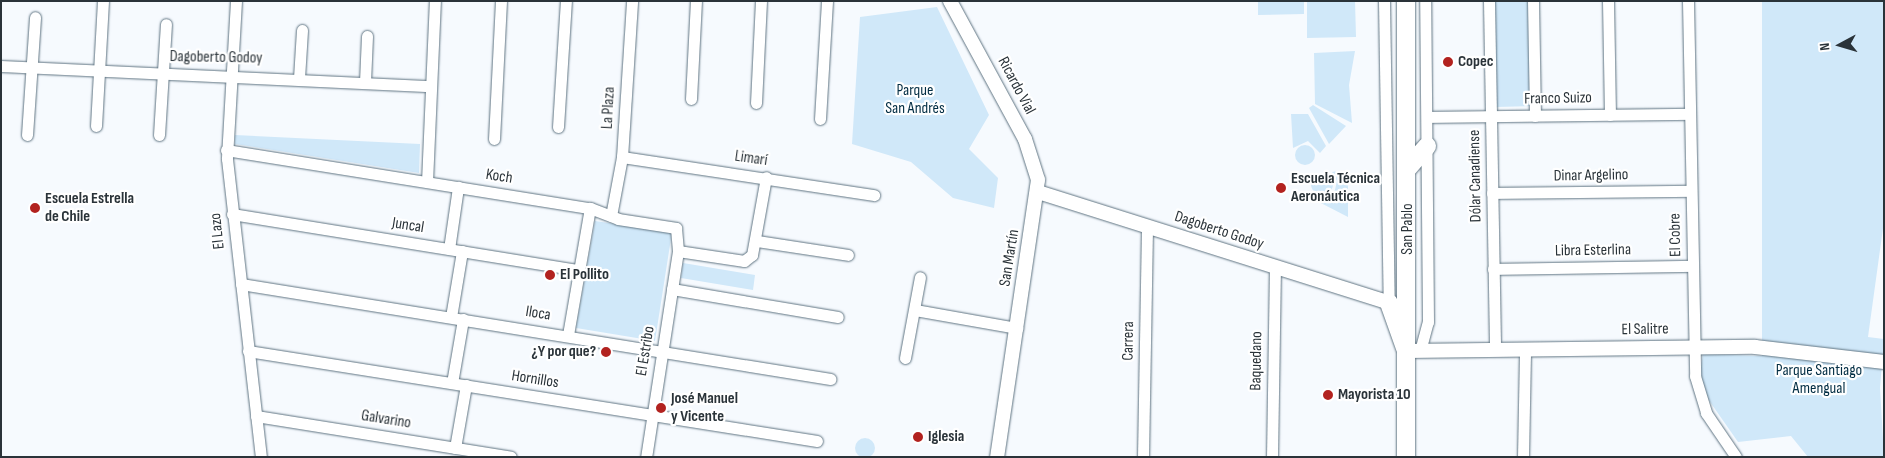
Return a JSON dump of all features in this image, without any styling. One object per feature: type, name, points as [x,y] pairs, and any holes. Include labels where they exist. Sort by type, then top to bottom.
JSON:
[{"type":"main road","name":"San Pablo","points":[[1406,1],[1413,351],[1406,457]]},
{"type":"main road","points":[[1408,168],[1427,146]]},
{"type":"main road","points":[[1389,303],[1413,351]]},
{"type":"street","points":[[96,126],[103,1]]},
{"type":"street","name":"El Lazo","points":[[236,1],[226,150],[261,457]]},
{"type":"street","points":[[427,182],[435,1]]},
{"type":"street","points":[[494,139],[501,1]]},
{"type":"street","points":[[558,127],[566,1]]},
{"type":"street","name":"La Plaza","points":[[611,216],[622,157],[632,1]]},
{"type":"street","points":[[691,99],[696,1]]},
{"type":"street","points":[[756,103],[761,1]]},
{"type":"street","points":[[820,119],[827,1]]},
{"type":"street","name":"Ricardo Vial","points":[[950,1],[1025,139],[1038,192]]},
{"type":"street","name":"San Pablo","points":[[1384,1],[1389,303]]},
{"type":"street","name":"San Pablo","points":[[1413,351],[1428,322],[1425,1]]},
{"type":"street","name":"Dólar Canadiense","points":[[1489,1],[1495,350]]},
{"type":"street","points":[[1533,1],[1535,116]]},
{"type":"street","points":[[1608,1],[1610,115]]},
{"type":"street","name":"El Cobre","points":[[1688,1],[1694,347],[1702,404],[1736,457]]},
{"type":"street","points":[[27,135],[35,17]]},
{"type":"street","points":[[159,135],[166,24]]},
{"type":"street","points":[[299,78],[302,30]]},
{"type":"street","points":[[365,82],[367,36]]},
{"type":"street","name":"Dagoberto Godoy","points":[[1,66],[299,78],[431,86]]},
{"type":"street","name":"Franco Suizo","points":[[1427,118],[1690,114]]},
{"type":"street","name":"Koch","points":[[226,150],[590,208],[611,216],[676,228],[678,251]]},
{"type":"street","name":"Limarí","points":[[622,157],[766,177],[874,195]]},
{"type":"street","points":[[678,251],[744,261],[752,255],[757,240],[766,177]]},
{"type":"street","points":[[449,249],[458,187]]},
{"type":"street","name":"Dagoberto Godoy","points":[[1038,192],[1389,303]]},
{"type":"street","name":"San Martín","points":[[997,457],[1038,192]]},
{"type":"street","name":"Dinar Argelino","points":[[1492,194],[1691,192]]},
{"type":"street","points":[[568,335],[590,208]]},
{"type":"street","name":"Juncal","points":[[232,214],[580,270]]},
{"type":"street","name":"Carrera","points":[[1143,457],[1147,226]]},
{"type":"street","points":[[757,240],[848,255]]},
{"type":"street","points":[[452,383],[462,251]]},
{"type":"street","name":"El Estribo","points":[[646,457],[678,251]]},
{"type":"street","name":"Libra Esterlina","points":[[1493,268],[1692,266]]},
{"type":"street","name":"Baquedano","points":[[1272,457],[1275,267]]},
{"type":"street","points":[[905,358],[920,278]]},
{"type":"street","name":"Iloca","points":[[241,284],[662,350],[830,379]]},
{"type":"street","points":[[672,289],[838,317]]},
{"type":"street","points":[[915,310],[1017,328]]},
{"type":"street","name":"El Salitre","points":[[1413,351],[1694,347],[1773,348],[1884,362]]},
{"type":"street","points":[[1524,457],[1525,350]]},
{"type":"street","name":"Hornillos","points":[[248,351],[817,441]]},
{"type":"street","points":[[455,448],[466,385]]},
{"type":"street","name":"Galvarino","points":[[256,416],[511,457]]},
{"type":"green space","points":[[1258,1],[1304,1],[1304,14],[1258,15]]},
{"type":"green space","points":[[1307,1],[1355,1],[1356,37],[1307,38]]},
{"type":"green space","points":[[1493,1],[1528,1],[1531,106],[1496,107]]},
{"type":"green space","name":"Parque Santiago Amengual","points":[[1762,1],[1884,1],[1884,221],[1868,337],[1884,339],[1880,388],[1884,457],[1808,457],[1791,436],[1738,442],[1708,399],[1700,374],[1703,354],[1762,356]]},
{"type":"green space","name":"Parque San Andrés","points":[[937,7],[989,115],[969,149],[998,178],[994,208],[953,198],[911,162],[852,144],[860,17]]},
{"type":"green space","points":[[1355,51],[1349,85],[1352,123],[1315,104],[1314,53]]},
{"type":"green space","points":[[1313,105],[1346,126],[1329,144],[1309,108]]},
{"type":"green space","points":[[1291,114],[1308,114],[1326,146],[1320,153],[1308,141],[1293,148]]},
{"type":"green space","points":[[235,135],[420,144],[419,173],[235,144]]},
{"type":"green space","points":[[1305,145],[1312,148],[1315,155],[1312,162],[1305,165],[1298,162],[1295,155],[1298,148]]},
{"type":"green space","points":[[1338,171],[1348,186],[1348,217],[1315,200],[1334,194],[1337,181],[1332,172]]},
{"type":"green space","points":[[1322,173],[1330,176],[1333,184],[1330,192],[1322,195],[1314,192],[1311,184],[1314,176]]},
{"type":"green space","points":[[595,221],[672,232],[655,341],[576,328]]},
{"type":"green space","points":[[683,263],[755,275],[753,290],[681,278]]},
{"type":"green space","points":[[865,438],[872,441],[875,448],[872,455],[865,458],[858,455],[855,448],[858,441]]},
{"type":"place","name":"Copec","points":[[1448,62]]},
{"type":"place","name":"Escuela Técnica Aeronáutica","points":[[1281,188]]},
{"type":"place","name":"Escuela Estrella de Chile","points":[[35,208]]},
{"type":"place","name":"El Pollito","points":[[550,275]]},
{"type":"place","name":"¿Y por que?","points":[[606,352]]},
{"type":"place","name":"Mayorista 10","points":[[1328,395]]},
{"type":"place","name":"José Manuel y Vicente","points":[[661,408]]},
{"type":"place","name":"Iglesia","points":[[918,437]]}]
